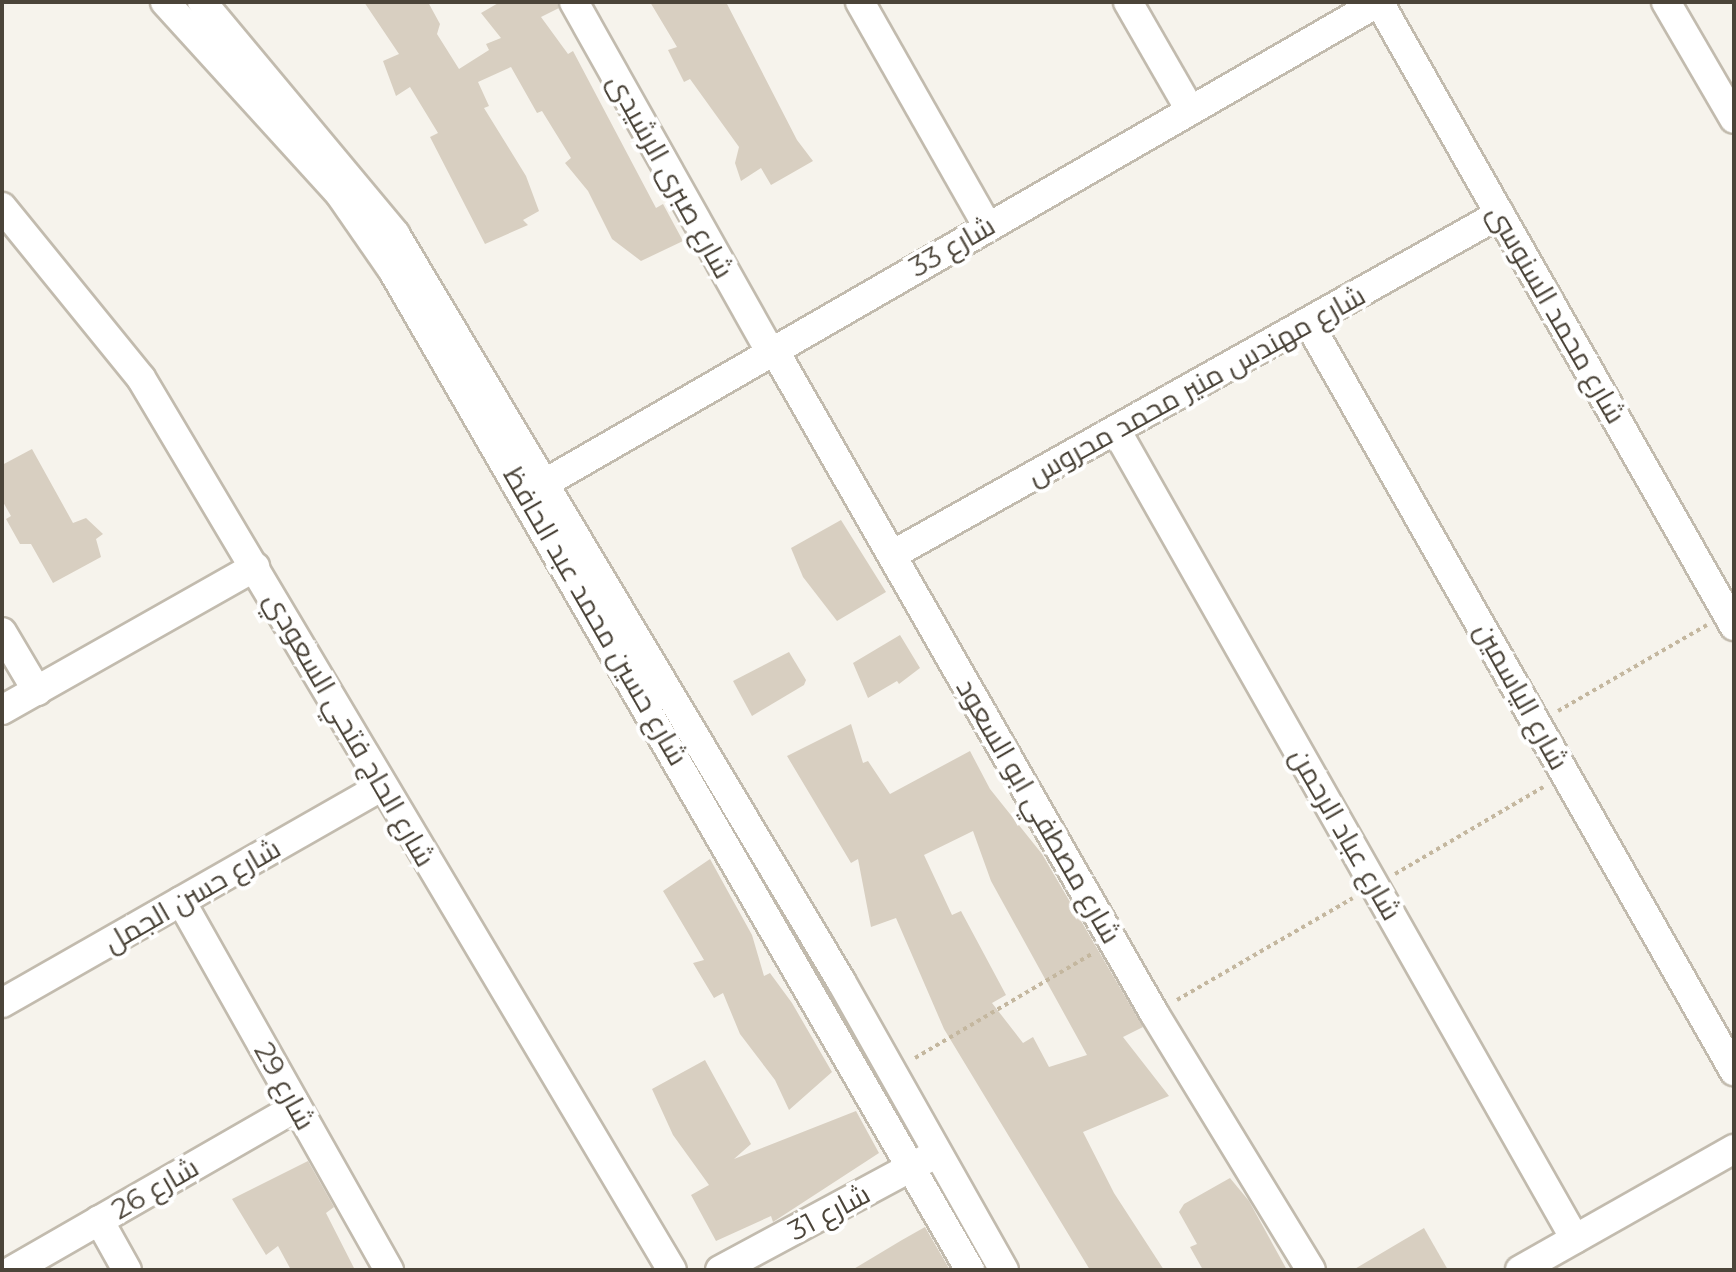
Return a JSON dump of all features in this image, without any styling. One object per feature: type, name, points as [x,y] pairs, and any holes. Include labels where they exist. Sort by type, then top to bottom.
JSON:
[{"type":"street","name":"شارع حسين محمد عبد الحافظ","points":[[165,2],[339,193],[393,271],[536,488],[892,1072],[1004,1270]]},
{"type":"street","name":"شارع حسين محمد عبد الحافظ","points":[[202,2],[395,234],[970,1270]]},
{"type":"street","name":"شارع صبرى الرشيدى","points":[[574,2],[771,349]]},
{"type":"street","points":[[860,2],[987,226]]},
{"type":"street","points":[[1128,2],[1190,110]]},
{"type":"street","name":"شارع 33","points":[[536,488],[771,349],[1379,2]]},
{"type":"street","name":"شارع محمد السنوسى","points":[[1379,2],[1730,620]]},
{"type":"street","points":[[1666,2],[1734,119]]},
{"type":"street","name":"شارع الحاج فتحي السعودي","points":[[2,207],[141,378],[672,1270]]},
{"type":"street","name":"شارع مهندس منير محمد محروس","points":[[892,555],[1500,214]]},
{"type":"street","name":"شارع الياسمين","points":[[1308,322],[1539,722],[1734,1071]]},
{"type":"street","name":"شارع مصطفي ابو السعود","points":[[771,349],[1113,941],[1311,1270]]},
{"type":"street","name":"شارع عباد الرحمن","points":[[1116,430],[1575,1239]]},
{"type":"street","points":[[2,710],[255,567]]},
{"type":"street","points":[[2,632],[37,691]]},
{"type":"street","name":"شارع حسن الجمل","points":[[2,1003],[383,786]]},
{"type":"street","name":"شارع 29","points":[[181,901],[389,1270]]},
{"type":"street","name":"شارع 26","points":[[13,1270],[296,1107]]},
{"type":"street","points":[[1520,1270],[1734,1149]]},
{"type":"street","name":"شارع 31","points":[[720,1270],[913,1168],[937,1152]]},
{"type":"street","points":[[99,1220],[127,1270]]},
{"type":"path","points":[[1539,722],[1730,620]]},
{"type":"path","points":[[892,1072],[1113,941]]},
{"type":"building","points":[[364,2],[428,2],[440,24],[437,34],[459,69],[489,50],[486,44],[501,38],[481,13],[500,2],[557,2],[559,8],[541,17],[568,54],[573,51],[656,208],[663,204],[683,241],[641,261],[612,239],[588,191],[565,163],[571,158],[542,111],[537,113],[511,67],[478,82],[489,106],[484,108],[526,176],[539,211],[523,220],[528,225],[485,244],[430,137],[438,133],[410,87],[396,96],[383,61],[399,54]]},
{"type":"building","points":[[650,2],[726,2],[797,140],[813,161],[771,185],[761,168],[741,181],[735,163],[739,147],[690,79],[684,82],[668,50],[677,47]]},
{"type":"building","points":[[32,449],[73,523],[86,518],[103,534],[96,539],[101,557],[53,583],[31,544],[20,544],[6,519],[11,516],[3,502],[2,465]]},
{"type":"building","points":[[841,520],[886,592],[837,621],[803,577],[791,548]]},
{"type":"building","points":[[900,635],[920,668],[899,684],[897,681],[868,698],[853,663]]},
{"type":"building","points":[[789,652],[806,680],[804,685],[752,716],[733,681]]},
{"type":"building","points":[[851,724],[863,763],[868,761],[890,794],[970,751],[990,789],[1042,854],[1143,1027],[1123,1037],[1169,1096],[1083,1132],[1114,1193],[1164,1270],[1090,1270],[944,1029],[896,918],[871,927],[858,859],[851,863],[787,756]],"holes":[[[973,831],[991,881],[1087,1055],[1049,1067],[1033,1037],[1023,1043],[992,1003],[1006,995],[961,911],[952,915],[924,855]]]},
{"type":"building","points":[[710,859],[752,935],[764,976],[770,973],[792,1003],[832,1072],[789,1110],[775,1080],[740,1034],[723,993],[714,998],[693,963],[704,960],[663,891]]},
{"type":"building","points":[[705,1060],[751,1144],[734,1159],[856,1111],[879,1153],[773,1222],[771,1216],[716,1241],[691,1195],[709,1185],[673,1135],[652,1089]]},
{"type":"building","points":[[308,1161],[334,1207],[326,1213],[355,1270],[291,1270],[278,1246],[266,1255],[232,1199]]},
{"type":"building","points":[[1230,1178],[1249,1201],[1287,1270],[1203,1270],[1190,1247],[1197,1244],[1179,1212],[1184,1204]]},
{"type":"building","points":[[925,1227],[950,1270],[852,1270],[902,1240]]},
{"type":"building","points":[[1424,1228],[1448,1270],[1353,1270]]}]
